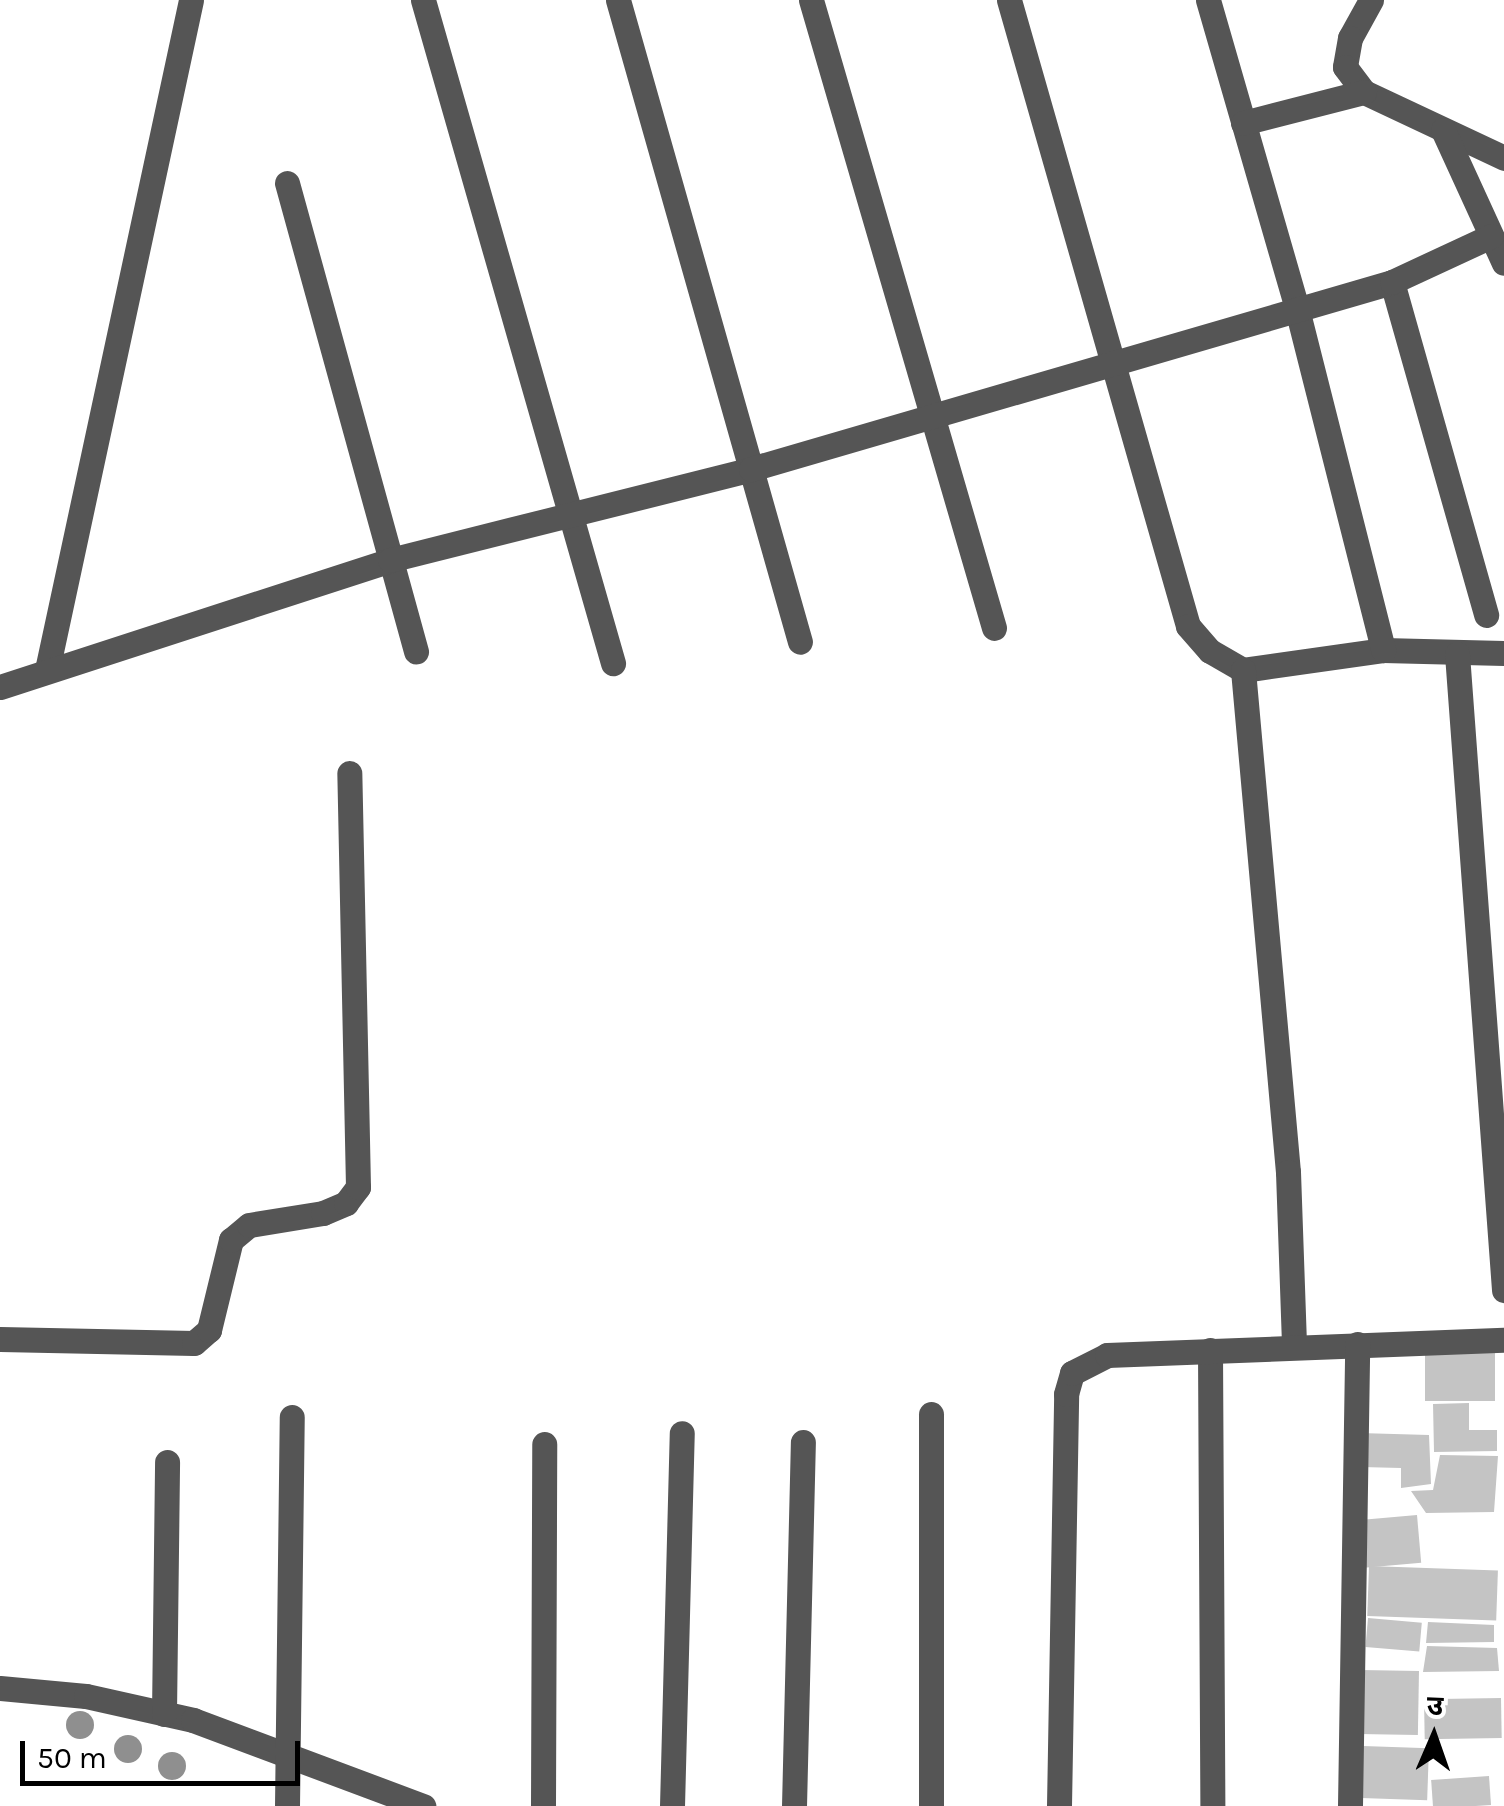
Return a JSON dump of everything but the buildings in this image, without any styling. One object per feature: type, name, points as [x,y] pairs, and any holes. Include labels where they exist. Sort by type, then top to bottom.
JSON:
[{"type":"street","points":[[48,670],[191,0]]},
{"type":"street","points":[[424,0],[566,513],[613,663]]},
{"type":"street","points":[[618,0],[800,642]]},
{"type":"street","points":[[811,0],[994,628]]},
{"type":"street","points":[[1009,0],[1188,626],[1210,651],[1243,670],[1382,650],[1504,653]]},
{"type":"street","points":[[1208,0],[1297,308],[1382,650]]},
{"type":"street","points":[[1371,0],[1350,38],[1345,67],[1364,92],[1504,158]]},
{"type":"street","points":[[1243,123],[1364,92]]},
{"type":"street","points":[[1443,130],[1504,263]]},
{"type":"street","points":[[287,183],[416,652]]},
{"type":"street","points":[[0,688],[390,560],[751,469],[1392,282],[1492,236]]},
{"type":"street","points":[[1392,282],[1486,615]]},
{"type":"street","points":[[1457,654],[1492,914],[1504,1290]]},
{"type":"street","points":[[1243,670],[1286,1153],[1294,1344]]},
{"type":"street","points":[[0,1339],[194,1343],[209,1330],[231,1240],[249,1224],[323,1214],[346,1203],[358,1187],[349,773]]},
{"type":"street","points":[[1059,1806],[1066,1394],[1072,1373],[1107,1356],[1294,1344],[1504,1340]]},
{"type":"street","points":[[1350,1806],[1356,1344]]},
{"type":"street","points":[[1210,1350],[1212,1806]]},
{"type":"street","points":[[931,1806],[932,1414]]},
{"type":"street","points":[[287,1806],[292,1417]]},
{"type":"street","points":[[672,1806],[682,1434]]},
{"type":"street","points":[[794,1806],[803,1442]]},
{"type":"street","points":[[543,1806],[544,1444]]},
{"type":"street","points":[[164,1714],[167,1462]]},
{"type":"street","points":[[0,1688],[86,1696],[164,1714],[290,1754],[423,1806]]}]
